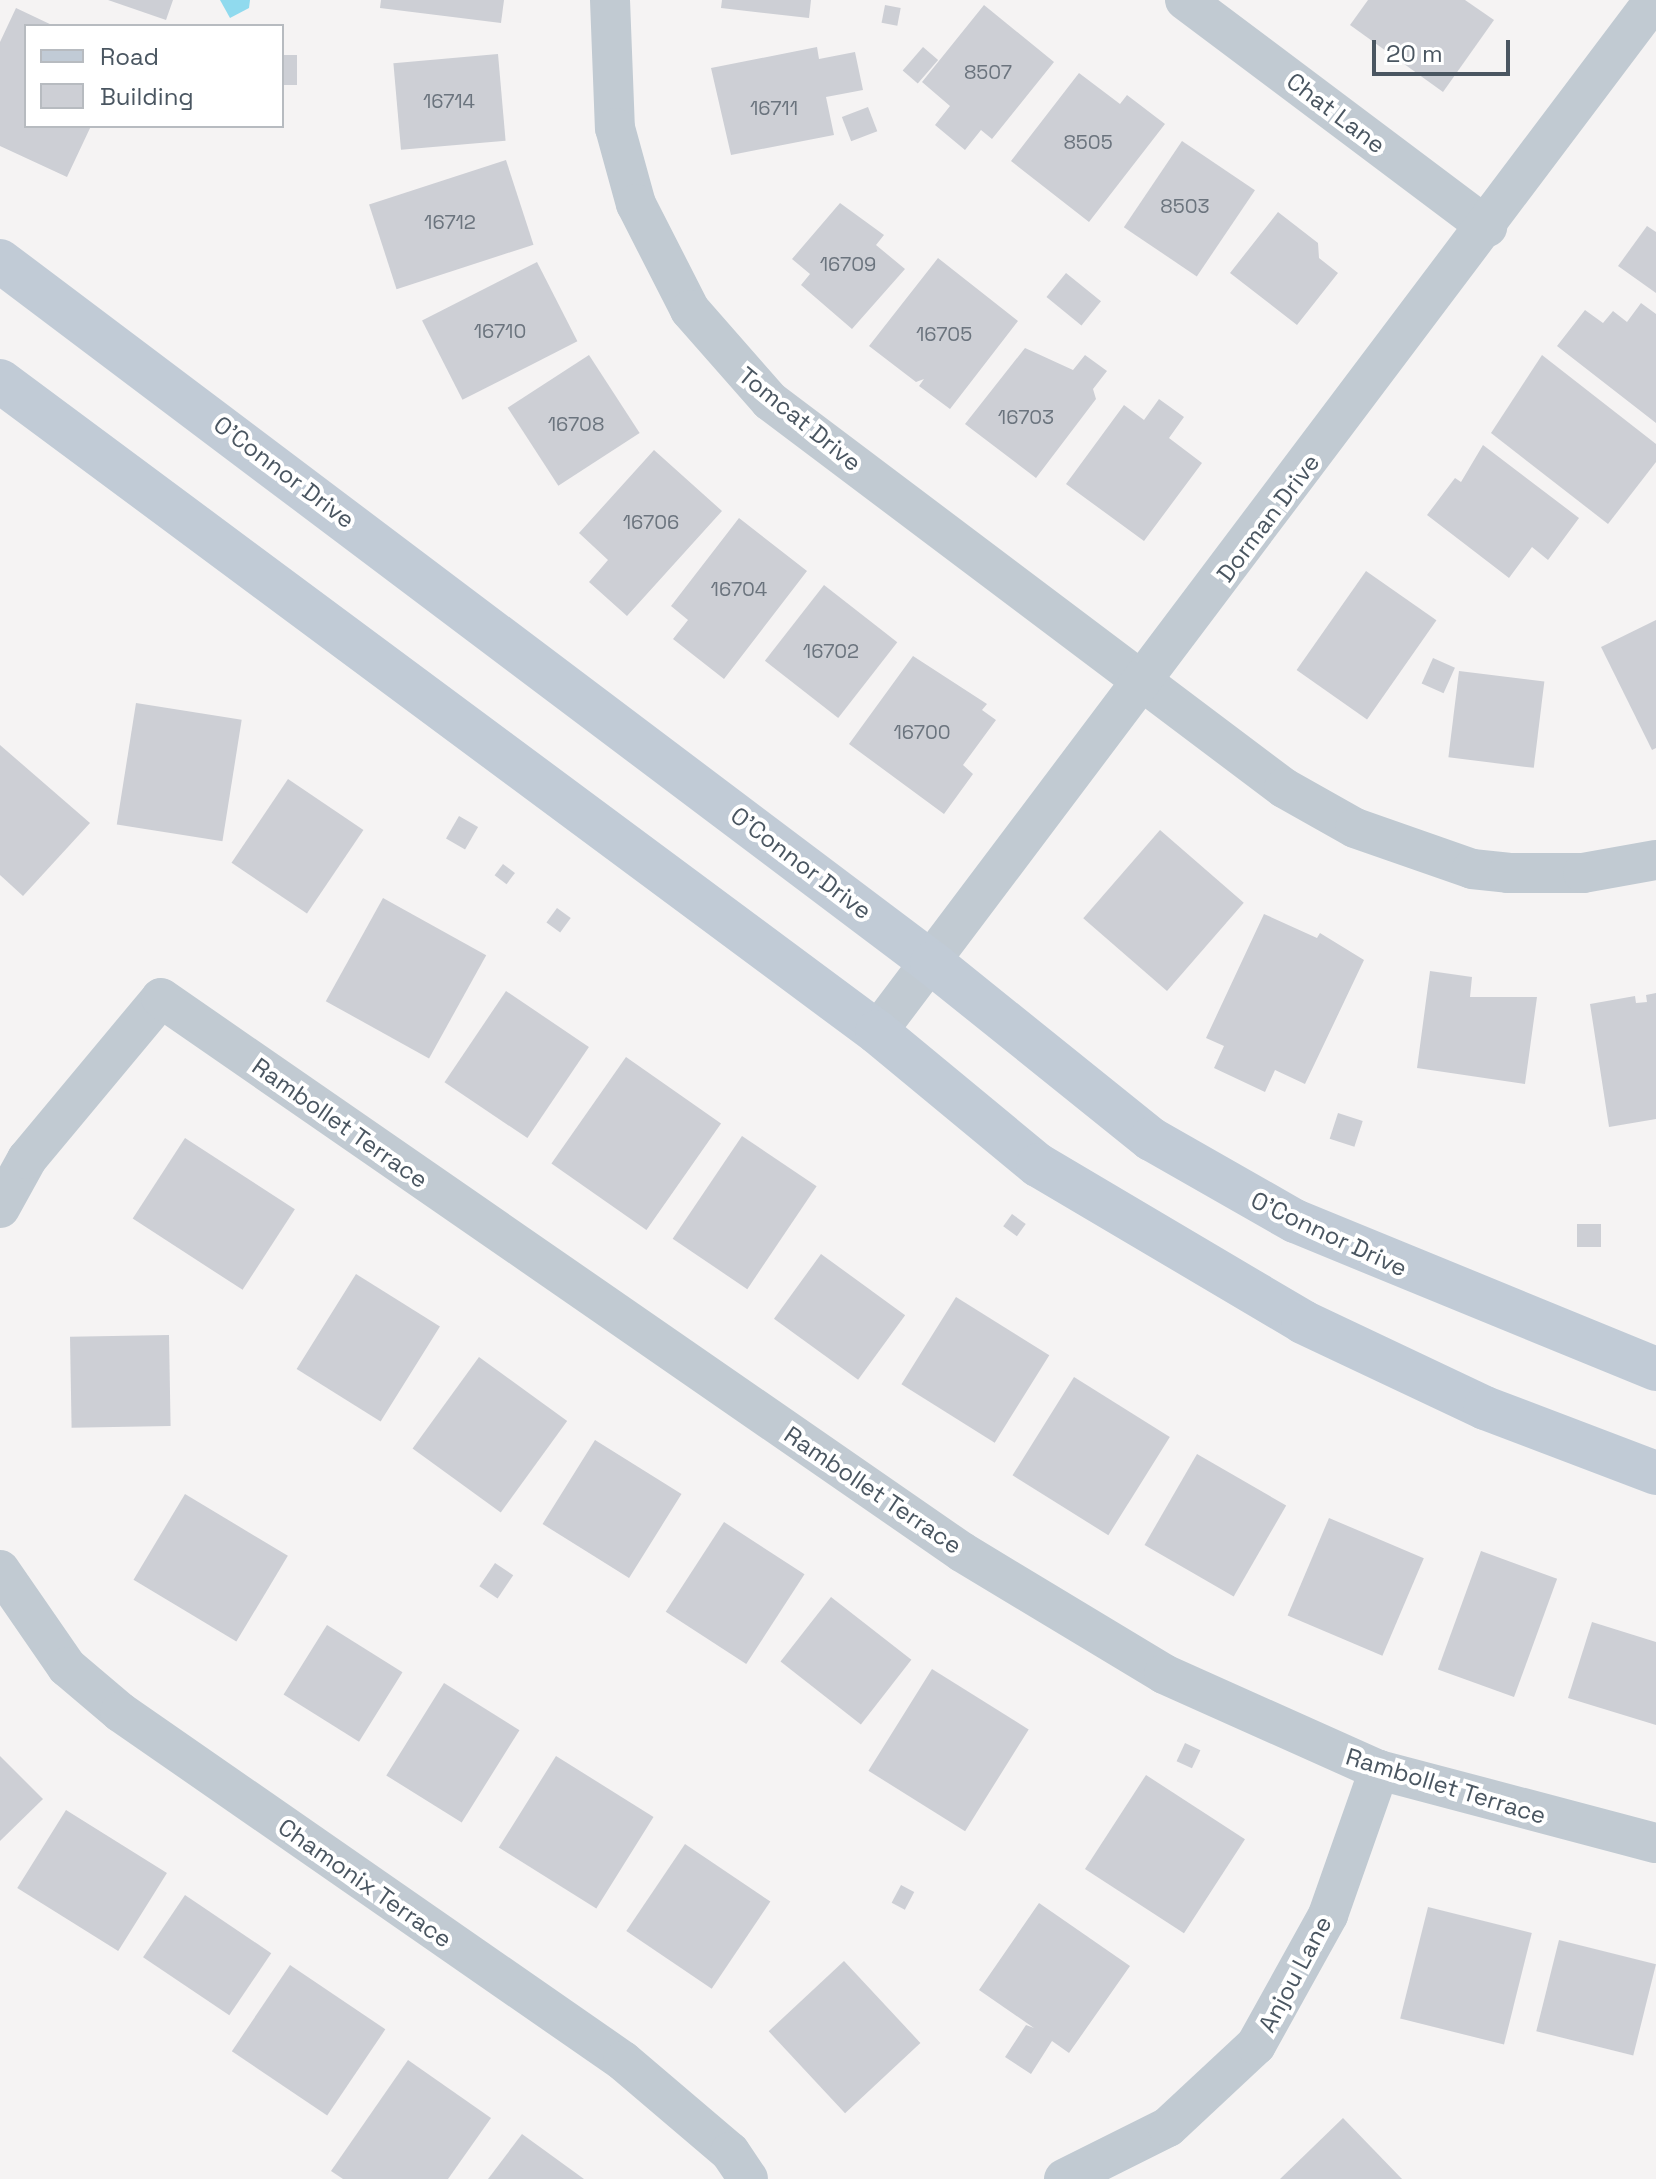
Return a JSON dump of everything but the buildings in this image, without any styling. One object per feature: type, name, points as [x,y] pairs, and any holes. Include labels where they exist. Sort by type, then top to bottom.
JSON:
[{"type":"main road","name":"O'Connor Drive","points":[[0,261],[932,963],[1020,1040],[1207,1175],[1475,1299],[1656,1369]]},
{"type":"main road","points":[[0,381],[877,1032],[1038,1165],[1206,1268],[1485,1408],[1656,1473]]},
{"type":"street","name":"Tomcat Drive","points":[[610,0],[615,128],[636,204],[690,310],[770,401],[1146,681],[1284,788],[1393,845],[1508,873],[1583,873],[1656,860]]},
{"type":"street","name":"Chat Lane","points":[[1185,0],[1487,227]]},
{"type":"street","name":"Dorman Drive","points":[[877,1032],[1146,681],[1654,0]]},
{"type":"street","name":"Rambollet Terrace","points":[[0,1208],[27,1159],[161,998],[962,1552],[1164,1674],[1379,1770],[1656,1843]]},
{"type":"street","name":"Chamonix Terrace","points":[[0,1570],[67,1667],[120,1712],[623,2061],[730,2152],[748,2179]]},
{"type":"street","name":"Anjou Lane","points":[[1064,2179],[1168,2127],[1256,2045],[1328,1915],[1379,1770]]},
{"type":"water","points":[[220,0],[250,0],[249,8],[230,18]]}]
